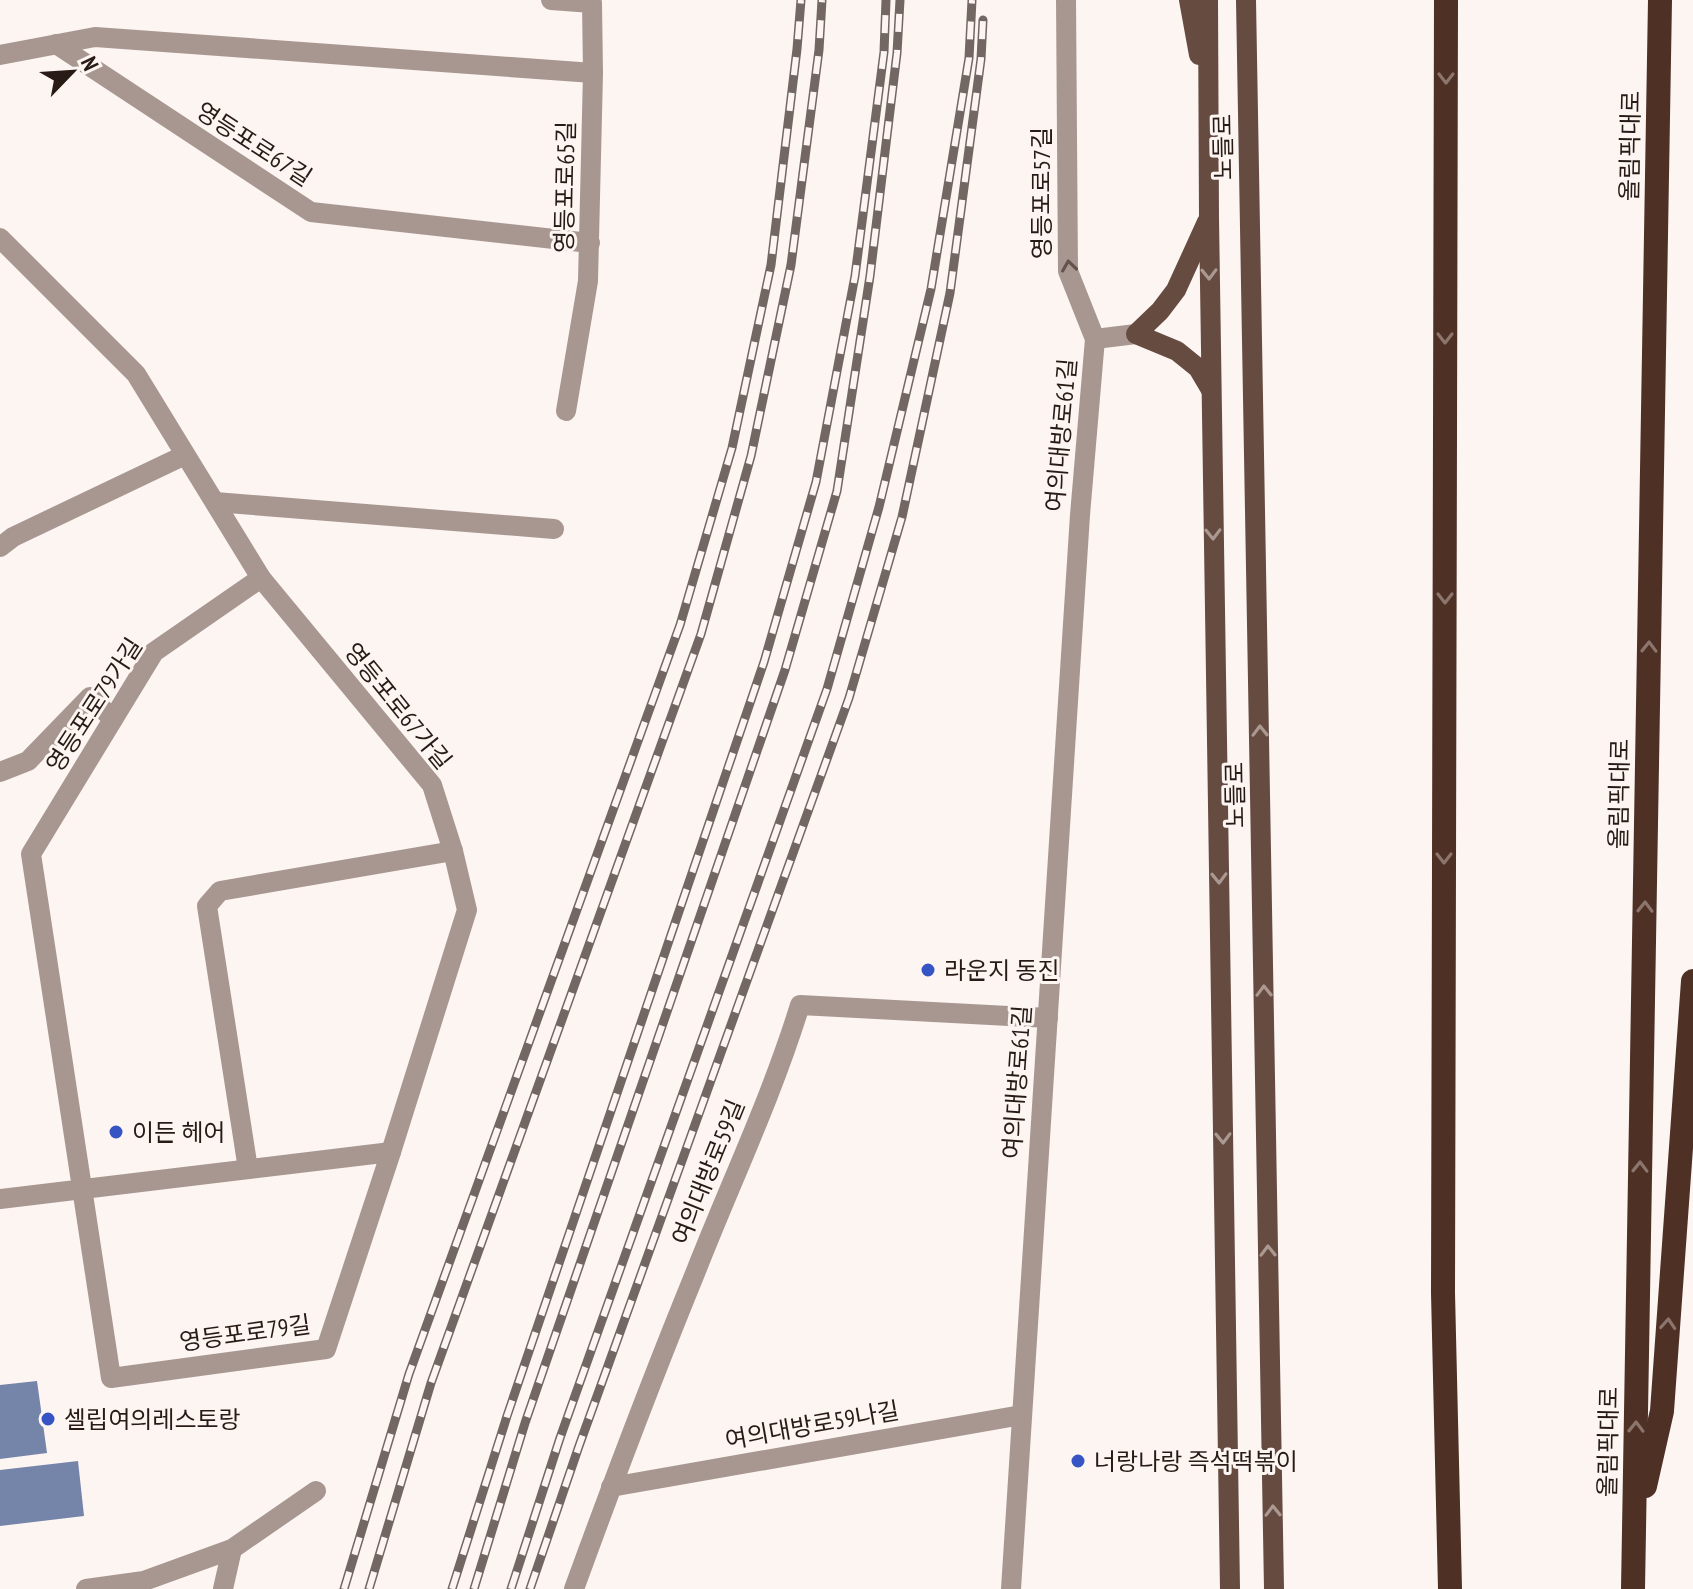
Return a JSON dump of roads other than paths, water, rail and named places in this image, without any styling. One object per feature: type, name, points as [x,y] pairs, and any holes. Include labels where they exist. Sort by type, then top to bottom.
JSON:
[{"type":"highway","points":[[1446,0],[1443,1293],[1450,1589]]},
{"type":"highway","name":"올림픽대로","points":[[1633,1589],[1660,0]]},
{"type":"highway","points":[[1634,1539],[1662,1411],[1693,981]]},
{"type":"main road","points":[[1189,0],[1208,111]]},
{"type":"main road","name":"노들로","points":[[1208,0],[1230,1589]]},
{"type":"main road","name":"노들로","points":[[1246,0],[1274,1589]]},
{"type":"main road","points":[[1209,218],[1176,290],[1136,334],[1177,351],[1198,368],[1211,390]]},
{"type":"street","name":"영등포로65길","points":[[551,0],[592,3],[588,281],[566,411]]},
{"type":"street","name":"영등포로57길","points":[[1066,0],[1068,271],[1095,339]]},
{"type":"street","points":[[0,55],[95,37],[593,73]]},
{"type":"street","name":"영등포로67길","points":[[56,44],[311,212],[590,243]]},
{"type":"street","name":"영등포로67가길","points":[[0,238],[136,374],[261,578],[432,785],[453,851],[467,910],[391,1152]]},
{"type":"street","points":[[1095,339],[1136,334]]},
{"type":"street","name":"여의대방로61길","points":[[1011,1589],[1080,515],[1095,339]]},
{"type":"street","points":[[0,547],[13,537],[185,455]]},
{"type":"street","points":[[215,502],[554,529]]},
{"type":"street","name":"영등포로79가길","points":[[31,854],[154,652],[261,578]]},
{"type":"street","points":[[0,772],[28,761],[90,697],[113,719]]},
{"type":"street","points":[[248,1169],[207,906],[220,891],[453,851]]},
{"type":"street","name":"영등포로79길","points":[[31,854],[111,1378],[326,1349],[391,1152]]},
{"type":"street","name":"여의대방로59길","points":[[574,1589],[696,1270],[783,1058],[800,1005],[1048,1018]]},
{"type":"street","points":[[0,1199],[391,1152]]},
{"type":"street","name":"여의대방로59나길","points":[[611,1487],[1022,1415]]},
{"type":"street","points":[[86,1589],[144,1581],[232,1549],[316,1491]]},
{"type":"street","points":[[223,1589],[232,1549]]},
{"type":"railway","points":[[344,1589],[409,1374],[680,625],[732,448],[771,265],[801,0]]},
{"type":"railway","points":[[369,1589],[431,1383],[701,634],[751,456],[791,265],[819,50],[822,0]]},
{"type":"railway","points":[[452,1589],[507,1416],[764,662],[816,482],[855,276],[884,52],[886,0]]},
{"type":"railway","points":[[474,1589],[525,1423],[785,670],[837,491],[870,276],[897,53],[900,0]]},
{"type":"railway","points":[[511,1589],[560,1438],[827,689],[879,507],[931,289],[969,58],[972,0]]},
{"type":"railway","points":[[530,1589],[849,698],[902,517],[950,293],[981,59],[983,20]]},
{"type":"place","name":"라운지 동진","points":[[928,970]]},
{"type":"place","name":"이든 헤어","points":[[116,1132]]},
{"type":"place","name":"셀립여의레스토랑","points":[[48,1419]]},
{"type":"place","name":"너랑나랑 즉석떡볶이","points":[[1078,1461]]}]
